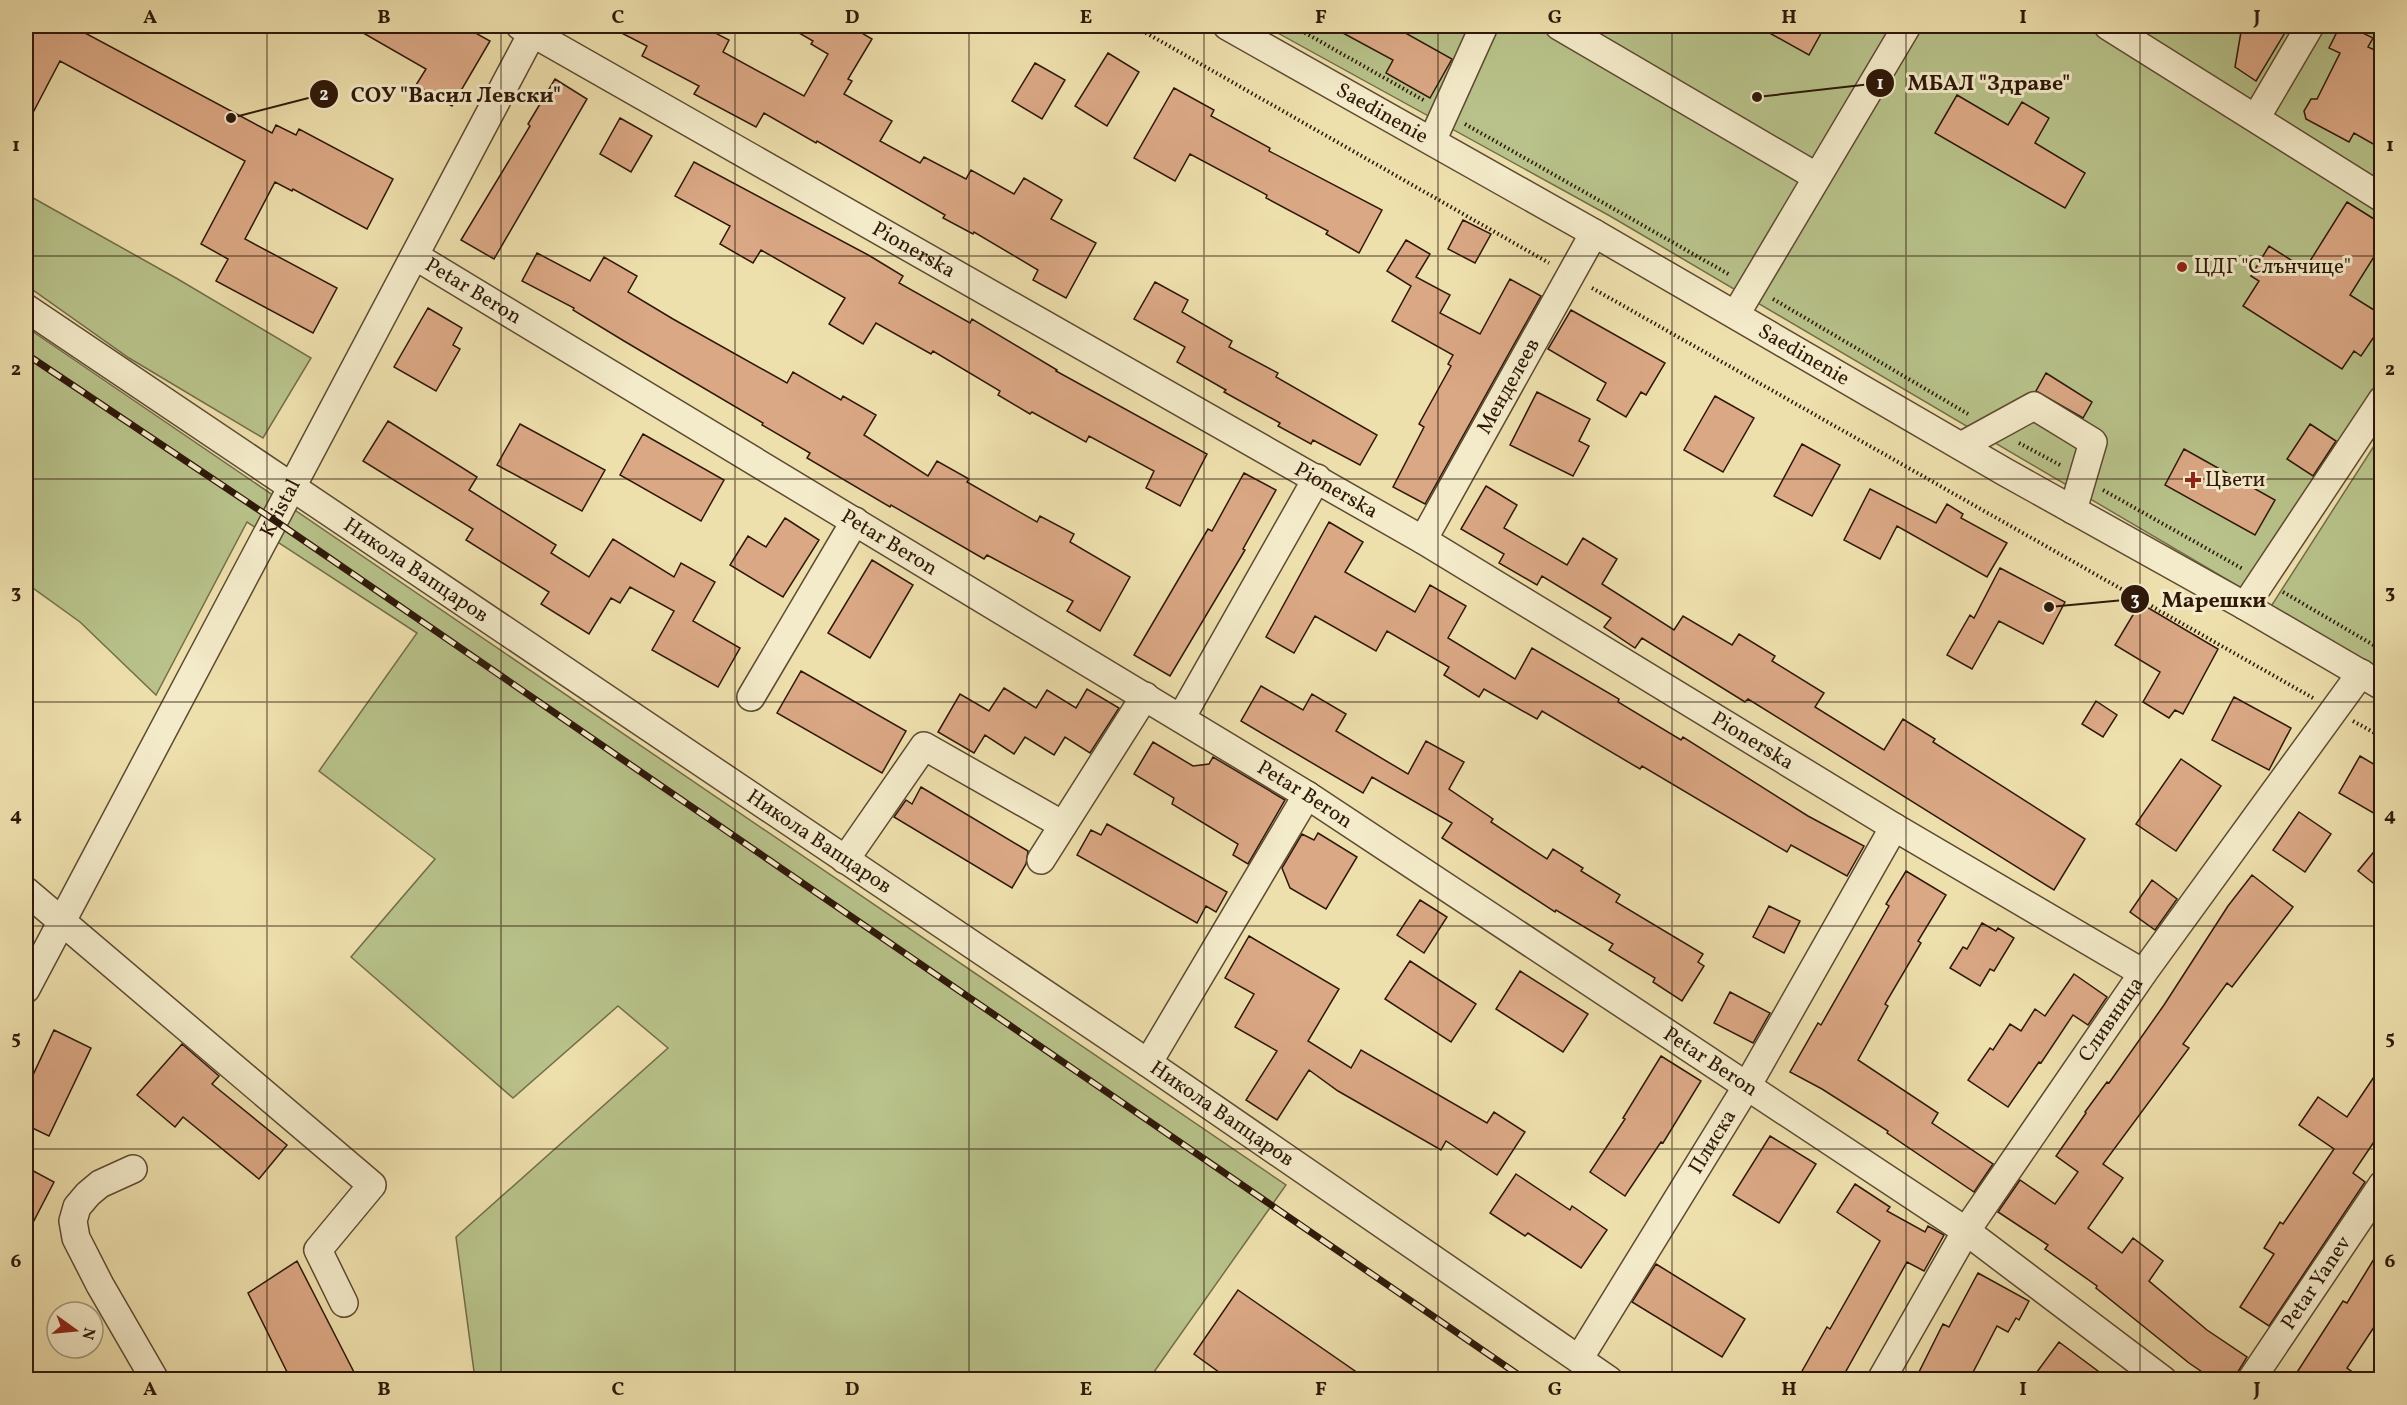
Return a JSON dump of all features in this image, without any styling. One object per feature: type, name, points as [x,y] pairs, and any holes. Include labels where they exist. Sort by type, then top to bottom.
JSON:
[{"type":"street","name":"Saedinenie","points":[[1227,26],[1736,314],[1961,446],[2371,679]]},
{"type":"street","points":[[1432,141],[1484,26]]},
{"type":"street","points":[[1559,26],[1817,177]]},
{"type":"street","points":[[1736,314],[1907,26]]},
{"type":"street","points":[[2108,26],[2382,198]]},
{"type":"street","points":[[2256,117],[2310,26]]},
{"type":"street","name":"Kristal","points":[[26,989],[415,256],[529,28]]},
{"type":"street","name":"Pionerska","points":[[529,28],[1423,540],[1894,827],[2143,973]]},
{"type":"street","name":"Менделеев","points":[[1423,540],[1594,233]]},
{"type":"street","name":"Petar Beron","points":[[415,256],[1307,795],[1965,1231],[2163,1380]]},
{"type":"street","name":"Никола Вапцаров","points":[[26,308],[1148,1063],[1609,1380]]},
{"type":"street","points":[[2244,606],[2382,400]]},
{"type":"street","points":[[1961,446],[2034,406],[2093,442],[2073,510]]},
{"type":"street","points":[[1181,718],[1317,478]]},
{"type":"street","points":[[751,697],[855,521]]},
{"type":"street","name":"Сливница","points":[[1881,1380],[1965,1231],[2143,973],[2334,710],[2371,679]]},
{"type":"street","points":[[1041,860],[1145,696]]},
{"type":"street","points":[[845,860],[924,746],[1064,825]]},
{"type":"street","points":[[1148,1063],[1307,795]]},
{"type":"street","name":"Плиска","points":[[1579,1359],[1747,1086],[1894,827]]},
{"type":"street","points":[[26,891],[372,1185],[318,1250],[345,1303]]},
{"type":"street","points":[[134,1169],[100,1184],[87,1194],[77,1207],[73,1221],[76,1238],[155,1380]]},
{"type":"street","name":"Petar Yanev","points":[[2251,1380],[2382,1185]]},
{"type":"path","points":[[1134,26],[2382,737]]},
{"type":"path","points":[[1293,26],[1752,287],[1993,428],[2262,579],[2382,650]]},
{"type":"green space","points":[[1265,26],[2381,26],[2381,397],[2255,596],[1610,216]]},
{"type":"green space","points":[[26,194],[176,278],[311,358],[263,438],[129,358],[26,285]]},
{"type":"green space","points":[[26,327],[1286,1185],[1149,1379],[475,1379],[456,1237],[668,1048],[618,1006],[513,1098],[351,957],[435,859],[319,771],[417,633],[247,522],[156,695],[80,622],[26,583]]},
{"type":"green space","points":[[2381,435],[2381,673],[2270,608]]},
{"type":"building","points":[[26,26],[72,26],[272,133],[276,125],[296,135],[299,129],[393,179],[367,229],[293,189],[292,191],[275,182],[245,239],[337,288],[313,333],[216,281],[228,259],[201,244],[245,161],[60,61],[26,126]]},
{"type":"building","points":[[351,26],[463,26],[490,41],[452,106],[416,85],[426,69]]},
{"type":"building","points":[[608,26],[702,26],[729,40],[723,52],[804,96],[828,54],[811,44],[813,41],[787,26],[850,26],[872,39],[848,79],[852,81],[844,94],[892,121],[880,141],[920,163],[924,157],[966,179],[971,170],[1014,194],[1024,178],[1062,200],[1051,219],[1096,243],[1066,298],[1033,280],[1038,270],[974,232],[973,234],[943,218],[945,215],[817,141],[816,143],[764,113],[756,127],[694,94],[699,86],[642,56],[647,46]]},
{"type":"building","points":[[1330,26],[1393,26],[1452,59],[1430,98],[1386,73],[1393,60]]},
{"type":"building","points":[[1757,26],[1825,26],[1809,55]]},
{"type":"building","points":[[2242,26],[2289,26],[2256,81],[2235,67]]},
{"type":"building","points":[[2340,26],[2349,26],[2373,38],[2368,47],[2381,53],[2375,64],[2382,67],[2382,149],[2354,133],[2349,142],[2306,119],[2304,111],[2311,99],[2317,99],[2340,53],[2329,48]]},
{"type":"building","points":[[1108,53],[1139,72],[1107,126],[1075,106]]},
{"type":"building","points":[[1035,63],[1065,80],[1042,119],[1012,101]]},
{"type":"building","points":[[555,79],[587,99],[494,259],[461,240],[530,126],[528,124]]},
{"type":"building","points":[[1174,88],[1214,110],[1211,116],[1270,148],[1269,151],[1382,210],[1359,253],[1326,234],[1328,231],[1266,198],[1267,195],[1190,154],[1175,181],[1134,158]]},
{"type":"building","points":[[1957,95],[2008,125],[2022,102],[2049,118],[2035,143],[2085,173],[2065,208],[1935,133]]},
{"type":"building","points":[[620,118],[652,136],[631,172],[600,154]]},
{"type":"building","points":[[694,162],[870,256],[903,276],[899,283],[970,323],[972,319],[1056,371],[1207,454],[1180,506],[1146,488],[1154,471],[1089,436],[1086,442],[1032,412],[1030,414],[998,395],[1000,391],[933,351],[931,354],[876,323],[863,344],[829,324],[845,298],[761,250],[753,263],[720,244],[730,226],[675,196]]},
{"type":"building","points":[[2347,202],[2382,224],[2382,244],[2350,295],[2382,315],[2382,325],[2361,356],[2354,351],[2342,369],[2243,306],[2259,281],[2251,276],[2269,246],[2305,269]]},
{"type":"building","points":[[1463,220],[1491,234],[1475,263],[1448,249]]},
{"type":"building","points":[[1406,240],[1430,254],[1416,277],[1450,295],[1440,313],[1480,334],[1510,279],[1541,296],[1425,504],[1393,487],[1424,427],[1419,424],[1451,366],[1448,364],[1453,355],[1392,321],[1411,286],[1387,271]]},
{"type":"building","points":[[537,253],[590,281],[604,257],[637,276],[628,292],[673,319],[787,383],[793,372],[841,400],[843,396],[876,415],[864,435],[928,476],[937,461],[969,479],[967,482],[1037,522],[1040,516],[1074,534],[1070,542],[1130,577],[1100,631],[1067,611],[1073,601],[987,555],[984,559],[891,505],[890,507],[807,458],[810,453],[762,425],[763,423],[573,310],[574,308],[522,281]]},
{"type":"building","points":[[1155,282],[1188,300],[1182,312],[1232,341],[1229,347],[1278,373],[1276,377],[1377,435],[1360,465],[1313,440],[1311,444],[1278,426],[1280,423],[1224,392],[1226,390],[1177,362],[1185,347],[1134,319]]},
{"type":"building","points":[[428,308],[462,328],[453,345],[460,349],[436,391],[394,367]]},
{"type":"building","points":[[1571,310],[1665,363],[1646,395],[1641,392],[1626,417],[1597,400],[1606,383],[1548,349]]},
{"type":"building","points":[[2046,373],[2092,402],[2083,418],[2036,391]]},
{"type":"building","points":[[1537,392],[1590,419],[1579,441],[1589,446],[1573,476],[1510,445]]},
{"type":"building","points":[[1715,396],[1754,418],[1723,472],[1684,450]]},
{"type":"building","points":[[388,421],[477,477],[469,490],[556,545],[551,553],[589,577],[613,539],[674,577],[681,563],[715,582],[693,621],[740,648],[718,687],[652,650],[674,611],[630,587],[620,603],[611,598],[589,634],[541,604],[549,592],[466,540],[473,529],[363,461]]},
{"type":"building","points":[[520,424],[605,470],[582,511],[497,465]]},
{"type":"building","points":[[2310,424],[2336,441],[2313,476],[2287,459]]},
{"type":"building","points":[[643,434],[724,480],[701,521],[620,475]]},
{"type":"building","points":[[1802,444],[1840,465],[1812,516],[1774,496]]},
{"type":"building","points":[[2184,449],[2275,500],[2255,535],[2165,485]]},
{"type":"building","points":[[1244,473],[1276,490],[1243,549],[1245,550],[1170,676],[1134,655],[1208,529],[1212,531]]},
{"type":"building","points":[[1486,486],[1517,505],[1504,528],[1567,565],[1583,538],[1617,559],[1602,584],[1674,630],[1683,616],[1732,645],[1739,634],[1775,656],[1772,661],[1824,693],[1815,707],[1884,750],[1903,719],[1935,739],[1933,742],[2085,839],[2054,890],[1748,699],[1745,702],[1642,638],[1635,648],[1604,627],[1611,618],[1542,576],[1537,585],[1499,563],[1504,554],[1461,529]]},
{"type":"building","points":[[1870,489],[1936,523],[1947,504],[1963,514],[1961,518],[2007,543],[1987,577],[1897,526],[1880,559],[1844,540]]},
{"type":"building","points":[[785,518],[819,540],[783,597],[730,565],[748,536],[766,547]]},
{"type":"building","points":[[1329,522],[1363,542],[1345,572],[1415,612],[1430,585],[1466,606],[1448,638],[1515,679],[1532,648],[1619,699],[1618,702],[1681,740],[1683,737],[1808,816],[1864,846],[1847,876],[1791,845],[1787,852],[1642,766],[1640,769],[1542,711],[1537,719],[1484,689],[1479,697],[1444,675],[1449,667],[1387,631],[1376,651],[1315,616],[1294,653],[1266,637]]},
{"type":"building","points":[[872,560],[913,585],[870,658],[828,633]]},
{"type":"building","points":[[2000,568],[2065,602],[2043,644],[1999,621],[1972,669],[1947,655],[1970,615],[1974,618]]},
{"type":"building","points":[[2140,603],[2218,649],[2183,714],[2175,710],[2169,718],[2143,702],[2160,672],[2115,645]]},
{"type":"building","points":[[801,671],[906,731],[882,773],[777,713]]},
{"type":"building","points":[[1261,686],[1303,710],[1312,694],[1346,714],[1336,731],[1408,774],[1426,741],[1464,762],[1449,789],[1493,819],[1491,822],[1547,859],[1553,849],[1583,868],[1581,871],[1620,895],[1616,902],[1703,954],[1698,962],[1704,966],[1682,1001],[1653,982],[1655,978],[1609,950],[1613,944],[1556,910],[1555,912],[1442,838],[1452,823],[1372,777],[1363,793],[1241,721]]},
{"type":"building","points":[[1004,688],[1036,708],[1047,690],[1076,708],[1087,689],[1119,708],[1090,753],[1065,737],[1054,755],[1025,737],[1014,754],[985,735],[974,753],[938,732],[960,694],[989,711]]},
{"type":"building","points":[[2234,697],[2291,728],[2269,770],[2212,740]]},
{"type":"building","points":[[2096,701],[2117,715],[2103,737],[2082,724]]},
{"type":"building","points":[[1153,742],[1193,766],[1209,764],[1213,757],[1285,800],[1248,864],[1233,855],[1238,844],[1172,804],[1174,798],[1134,774]]},
{"type":"building","points":[[2360,756],[2382,769],[2382,818],[2339,793]]},
{"type":"building","points":[[2181,759],[2221,786],[2176,851],[2136,824]]},
{"type":"building","points":[[921,787],[1028,851],[1026,864],[1012,888],[894,817],[906,800],[912,804]]},
{"type":"building","points":[[2299,812],[2331,834],[2305,872],[2273,850]]},
{"type":"building","points":[[1107,824],[1227,892],[1216,912],[1206,906],[1197,923],[1077,855],[1091,830],[1101,835]]},
{"type":"building","points":[[1318,833],[1357,857],[1326,909],[1290,888],[1282,868],[1302,834],[1314,840]]},
{"type":"building","points":[[2382,842],[2382,890],[2358,871]]},
{"type":"building","points":[[1906,871],[1946,895],[1918,941],[1921,943],[1885,1004],[1888,1006],[1858,1060],[1938,1113],[1932,1123],[1993,1164],[1974,1192],[1887,1133],[1888,1131],[1822,1089],[1790,1072],[1818,1023],[1821,1025],[1889,906],[1886,904]]},
{"type":"building","points":[[2252,875],[2293,907],[2232,987],[2227,983],[2183,1044],[2189,1048],[2103,1164],[2123,1178],[2088,1228],[2122,1253],[2133,1238],[2163,1261],[2149,1281],[2207,1330],[2247,1357],[2233,1380],[2214,1380],[2189,1363],[2096,1288],[2097,1286],[2045,1249],[2048,1245],[1998,1212],[2020,1180],[2055,1204],[2078,1172],[2056,1156],[2085,1112],[2107,1082],[2109,1083],[2164,1005],[2228,906]]},
{"type":"building","points":[[2152,880],[2177,899],[2155,930],[2130,912]]},
{"type":"building","points":[[1420,900],[1447,917],[1424,953],[1397,935]]},
{"type":"building","points":[[1769,906],[1800,921],[1784,953],[1753,937]]},
{"type":"building","points":[[1982,923],[1996,931],[1998,928],[2014,938],[1994,971],[1990,969],[1980,986],[1950,968],[1963,947],[1967,949]]},
{"type":"building","points":[[1249,936],[1339,989],[1308,1041],[1351,1068],[1361,1050],[1487,1123],[1494,1112],[1525,1132],[1497,1175],[1446,1141],[1441,1150],[1338,1091],[1309,1070],[1277,1120],[1246,1100],[1277,1051],[1235,1027],[1254,994],[1225,978]]},
{"type":"building","points":[[1410,961],[1476,1004],[1451,1042],[1385,999]]},
{"type":"building","points":[[1520,971],[1588,1014],[1563,1052],[1496,1009]]},
{"type":"building","points":[[2074,974],[2107,997],[2088,1025],[2073,1015],[2008,1107],[1968,1080],[1990,1048],[1993,1050],[2010,1024],[2021,1031],[2035,1009],[2045,1016]]},
{"type":"building","points":[[1730,992],[1770,1013],[1753,1043],[1714,1023]]},
{"type":"building","points":[[54,1030],[91,1048],[49,1136],[26,1125],[26,1090]]},
{"type":"building","points":[[182,1044],[219,1076],[212,1084],[287,1145],[259,1179],[183,1117],[175,1127],[137,1095]]},
{"type":"building","points":[[1661,1056],[1701,1081],[1663,1143],[1661,1142],[1625,1196],[1590,1172],[1625,1119],[1623,1118]]},
{"type":"building","points":[[2382,1065],[2382,1130],[2353,1173],[2365,1182],[2269,1326],[2240,1307],[2274,1254],[2264,1248],[2280,1222],[2283,1224],[2334,1149],[2299,1125],[2318,1097],[2347,1117]]},
{"type":"building","points":[[1770,1136],[1816,1164],[1779,1223],[1733,1195]]},
{"type":"building","points":[[26,1167],[54,1182],[26,1236]]},
{"type":"building","points":[[1516,1174],[1570,1210],[1572,1206],[1607,1230],[1581,1268],[1528,1233],[1525,1236],[1490,1213]]},
{"type":"building","points":[[1855,1184],[1890,1207],[1887,1211],[1925,1232],[1928,1226],[1944,1235],[1924,1271],[1907,1262],[1841,1380],[1797,1380],[1827,1327],[1830,1329],[1880,1241],[1837,1212]]},
{"type":"building","points":[[2382,1246],[2382,1315],[2347,1368],[2364,1380],[2292,1380],[2343,1301],[2347,1303]]},
{"type":"building","points":[[297,1261],[358,1380],[291,1380],[248,1293]]},
{"type":"building","points":[[1656,1264],[1745,1319],[1722,1357],[1632,1302]]},
{"type":"building","points":[[1978,1273],[2029,1301],[2019,1320],[2016,1318],[2008,1332],[1997,1326],[1969,1380],[1915,1380],[1943,1324],[1949,1327]]},
{"type":"building","points":[[1238,1290],[1368,1380],[1230,1380],[1194,1354]]},
{"type":"building","points":[[2059,1342],[2110,1380],[2031,1380]]},
{"type":"railway","points":[[26,354],[274,520],[1526,1380]]},
{"type":"place","name":"МБАЛ \"Здраве\"","points":[[1757,97]]},
{"type":"place","name":"СОУ \"Васил Левски\"","points":[[231,118]]},
{"type":"place","name":"ЦДГ \"Слънчице\"","points":[[2182,267]]},
{"type":"place","name":"Цвети","points":[[2193,480]]},
{"type":"place","name":"Марешки","points":[[2049,607]]}]
